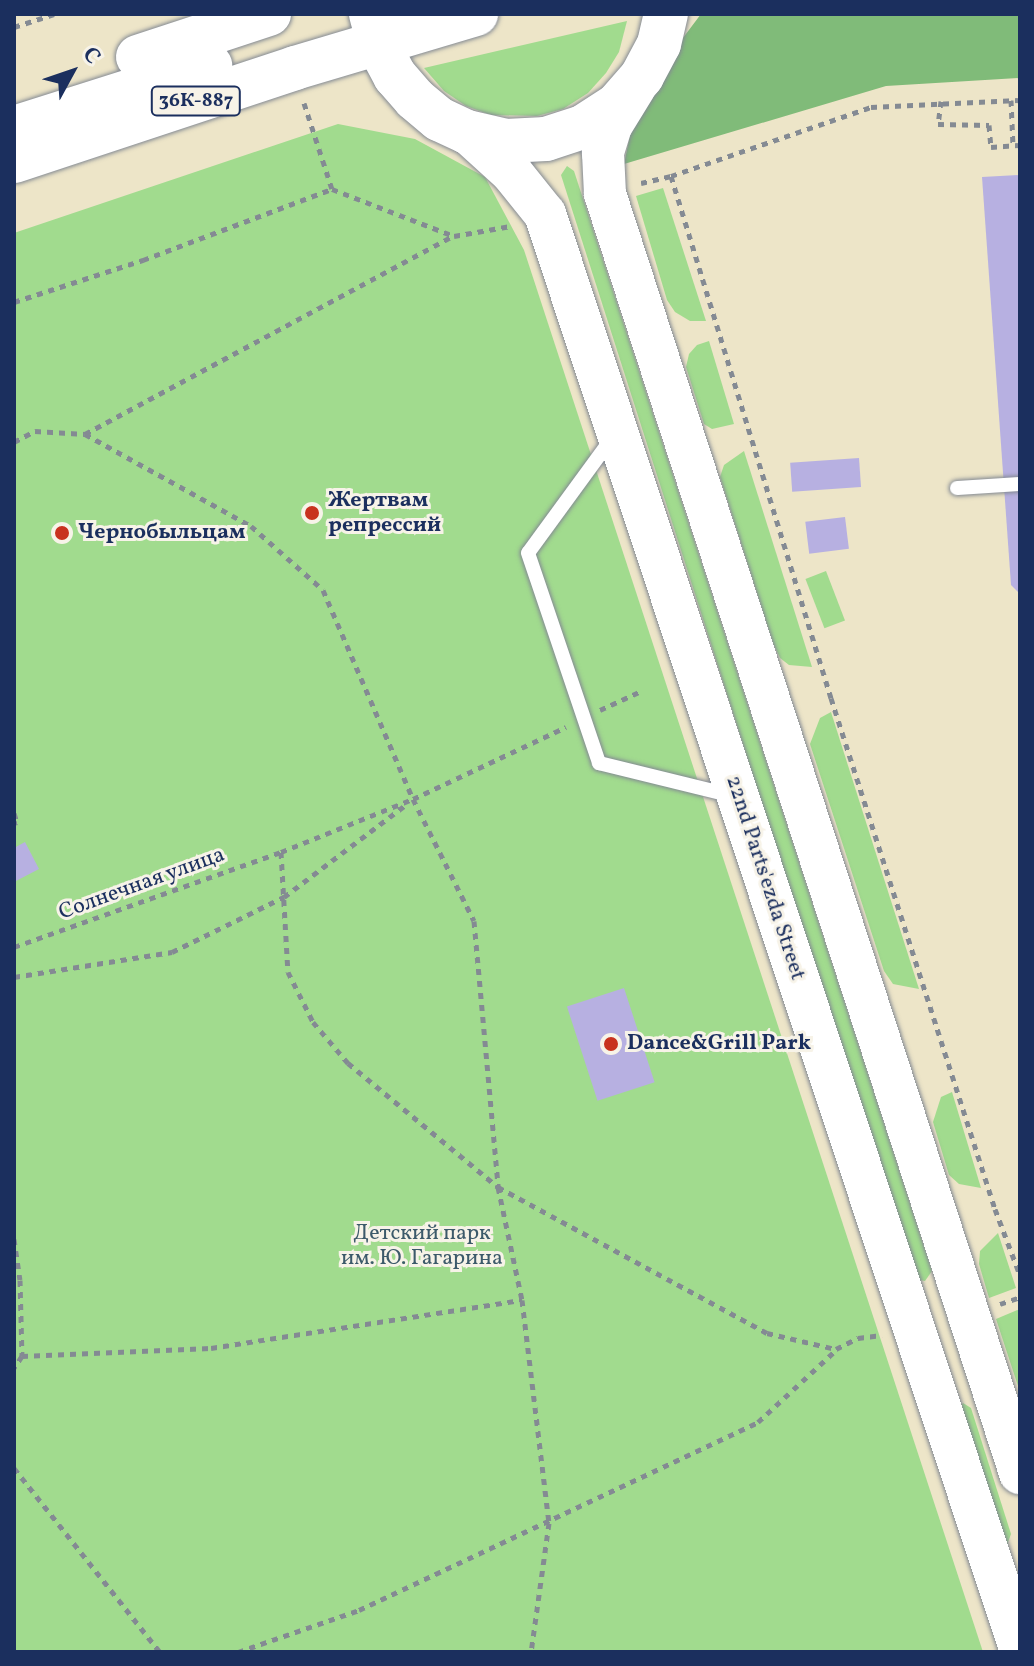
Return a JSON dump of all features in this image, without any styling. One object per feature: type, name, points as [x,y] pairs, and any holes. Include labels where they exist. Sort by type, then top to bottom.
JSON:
[{"type":"main road","name":"36К-887","points":[[14,99],[269,14]]},
{"type":"main road","name":"36К-887","points":[[14,128],[140,86],[377,22],[476,14]]},
{"type":"main road","points":[[377,22],[395,76],[415,99],[439,119],[467,132],[506,141],[546,139],[571,131],[617,105],[642,76],[659,44],[666,14]]},
{"type":"main road","name":"36К-887","points":[[14,161],[377,22]]},
{"type":"street","points":[[642,76],[611,126],[603,153],[605,194],[1020,1473]]},
{"type":"street","name":"22nd Parts'ezda Street","points":[[467,132],[512,173],[545,214],[934,1388],[1017,1629]]},
{"type":"street","points":[[904,1298],[958,1282]]},
{"type":"street","points":[[934,1388],[988,1373]]},
{"type":"lane","points":[[616,433],[528,553],[599,763],[738,797]]},
{"type":"lane","points":[[957,488],[1020,484]]},
{"type":"path","points":[[14,27],[54,14]]},
{"type":"path","points":[[941,101],[938,124],[989,125],[991,147],[1016,145],[1011,100]]},
{"type":"path","points":[[641,183],[671,176],[871,107],[941,101],[1020,100]]},
{"type":"path","points":[[671,176],[841,728],[995,1209],[1020,1275]]},
{"type":"path","points":[[14,302],[143,260],[332,189],[454,236]]},
{"type":"path","points":[[85,434],[454,236],[514,225]]},
{"type":"path","points":[[14,442],[35,431],[85,434],[251,526],[323,590],[413,799],[474,921],[498,1187],[522,1300],[549,1523],[531,1652]]},
{"type":"path","points":[[14,977],[172,952],[284,897],[413,799],[639,692]]},
{"type":"path","name":"Солнечная улица","points":[[14,947],[281,852],[413,799]]},
{"type":"path","points":[[14,813],[17,822],[14,823]]},
{"type":"path","points":[[281,852],[288,972],[313,1022],[348,1063],[498,1187],[767,1333],[836,1349]]},
{"type":"path","points":[[14,1239],[20,1280],[22,1356],[14,1368]]},
{"type":"path","points":[[22,1356],[211,1348],[522,1300]]},
{"type":"path","points":[[238,1652],[359,1610],[758,1422],[836,1349],[858,1338]]},
{"type":"path","points":[[14,1468],[160,1652]]},
{"type":"green space","points":[[701,14],[1020,14],[1020,78],[886,86],[624,164],[630,135],[655,75]]},
{"type":"green space","points":[[627,21],[619,52],[588,93],[563,109],[537,116],[491,115],[466,106],[444,91],[424,68]]},
{"type":"green space","name":"Детский парк им. Ю. Гагарина","points":[[338,124],[415,139],[485,177],[524,250],[983,1652],[14,1652],[14,233]]},
{"type":"green space","points":[[567,166],[574,171],[932,1271],[925,1281],[914,1279],[561,175]]},
{"type":"green space","points":[[663,188],[706,321],[690,321],[675,312],[667,300],[636,196]]},
{"type":"green space","points":[[709,341],[734,424],[712,429],[704,424],[686,367],[689,354],[697,345]]},
{"type":"green space","points":[[744,451],[812,667],[789,665],[780,658],[720,477],[724,465]]},
{"type":"green space","points":[[826,571],[845,620],[824,628],[805,579]]},
{"type":"green space","points":[[831,712],[919,989],[893,984],[884,971],[810,744],[820,718]]},
{"type":"green space","points":[[952,1092],[981,1188],[959,1184],[949,1175],[933,1122],[941,1097]]},
{"type":"green space","points":[[998,1233],[1016,1288],[989,1298],[979,1264],[980,1251]]},
{"type":"green space","points":[[1020,1309],[1020,1392],[996,1319]]},
{"type":"green space","points":[[963,1403],[971,1408],[1011,1534],[1007,1545],[957,1411]]},
{"type":"building","points":[[1020,175],[1020,594],[1011,585],[982,177]]},
{"type":"building","points":[[859,458],[861,487],[792,492],[790,463]]},
{"type":"building","points":[[845,517],[849,549],[809,554],[805,522]]},
{"type":"building","points":[[25,842],[39,869],[14,882],[14,848]]},
{"type":"building","name":"Dance&Grill Park","points":[[624,988],[655,1082],[598,1101],[567,1007]]},
{"type":"place","name":"Жертвам репрессий","points":[[312,513]]},
{"type":"place","name":"Чернобыльцам","points":[[62,533]]},
{"type":"place","name":"Dance&Grill Park","points":[[611,1044]]}]
